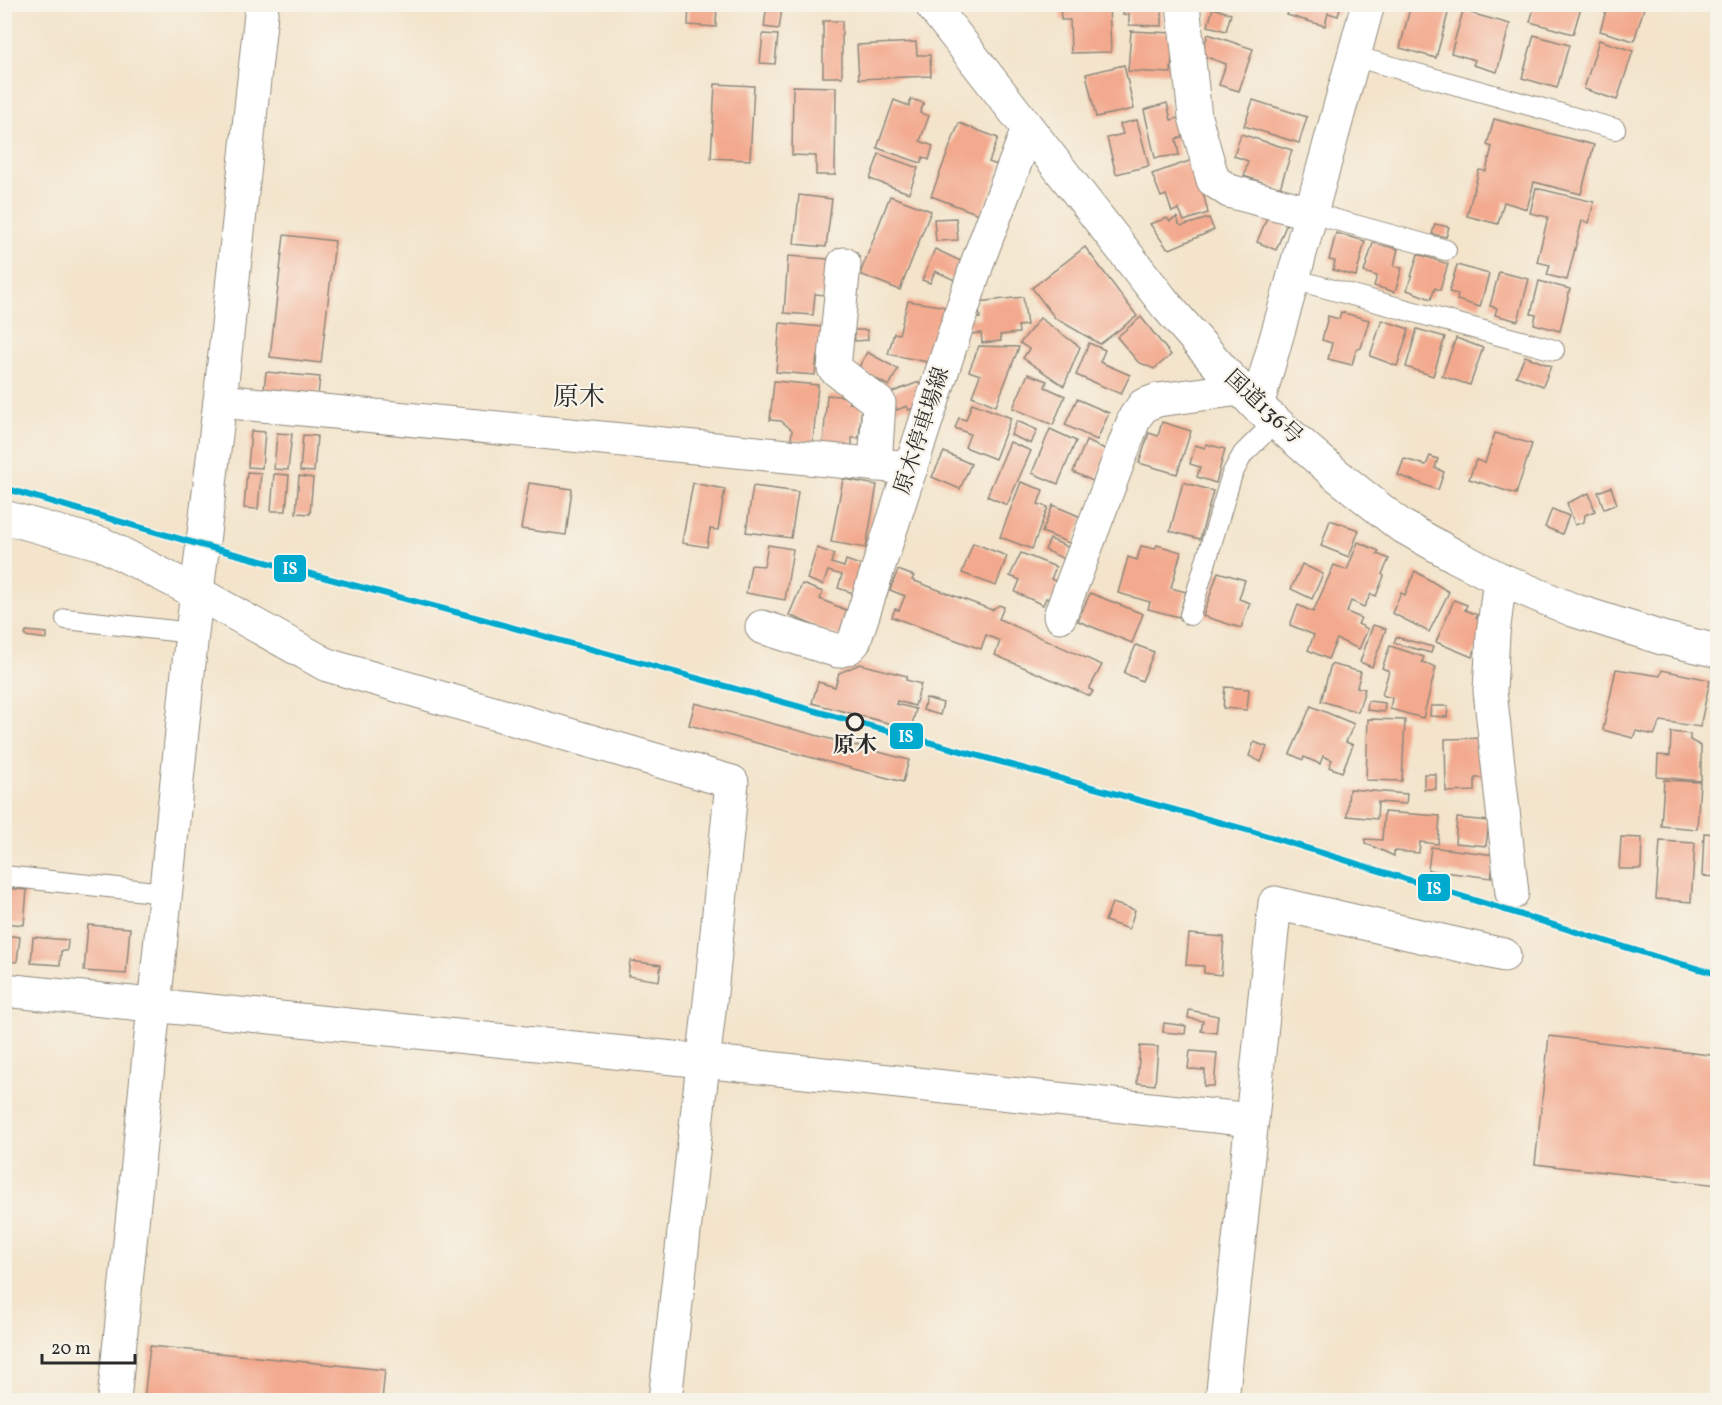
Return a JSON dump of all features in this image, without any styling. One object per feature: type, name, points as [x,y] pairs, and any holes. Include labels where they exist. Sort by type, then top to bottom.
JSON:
[{"type":"main road","points":[[114,1401],[196,592],[220,401],[262,4]]},
{"type":"main road","name":"国道136号","points":[[931,4],[1166,305],[1257,406],[1338,476],[1400,525],[1500,579],[1573,610],[1662,638],[1718,651]]},
{"type":"main road","points":[[1183,4],[1195,117],[1213,180],[1229,190],[1311,213]]},
{"type":"main road","points":[[1060,616],[1135,417],[1144,405],[1158,400],[1257,406],[1368,4]]},
{"type":"main road","name":"原木停車場線","points":[[762,627],[838,651],[848,648],[854,642],[979,258],[1028,129]]},
{"type":"main road","points":[[844,264],[834,368],[879,403],[875,465]]},
{"type":"main road","points":[[220,401],[911,468]]},
{"type":"main road","points":[[4,517],[102,544],[196,592],[327,665],[732,782],[666,1401]]},
{"type":"main road","points":[[1500,579],[1493,634],[1490,692],[1512,893]]},
{"type":"main road","points":[[1222,1401],[1275,903],[1504,955]]},
{"type":"main road","points":[[4,990],[703,1060],[1252,1120]]},
{"type":"lane","points":[[1353,56],[1615,129]]},
{"type":"lane","points":[[1311,213],[1446,250]]},
{"type":"lane","points":[[1293,279],[1554,350]]},
{"type":"lane","points":[[1190,615],[1232,474],[1244,454],[1257,406]]},
{"type":"lane","points":[[66,619],[192,633]]},
{"type":"lane","points":[[4,876],[165,893]]},
{"type":"building","points":[[689,4],[717,4],[716,27],[688,25]]},
{"type":"building","points":[[767,4],[775,4],[774,8],[782,9],[779,29],[764,27]]},
{"type":"building","points":[[1060,4],[1109,4],[1111,52],[1071,53],[1070,20],[1061,20]]},
{"type":"building","points":[[1291,4],[1341,4],[1338,16],[1328,13],[1325,26],[1287,15]]},
{"type":"building","points":[[1411,4],[1450,6],[1436,58],[1400,48]]},
{"type":"building","points":[[1535,4],[1582,4],[1573,34],[1530,22]]},
{"type":"building","points":[[1608,4],[1634,4],[1644,8],[1634,41],[1600,31]]},
{"type":"building","points":[[1123,5],[1162,5],[1162,26],[1129,25],[1129,14],[1123,15]]},
{"type":"building","points":[[1213,8],[1231,14],[1226,31],[1208,26]]},
{"type":"building","points":[[1463,11],[1510,24],[1497,72],[1473,65],[1475,60],[1451,53]]},
{"type":"building","points":[[823,21],[842,21],[842,77],[823,77]]},
{"type":"building","points":[[1131,31],[1173,33],[1171,73],[1128,71]]},
{"type":"building","points":[[763,34],[778,35],[775,64],[760,63]]},
{"type":"building","points":[[1208,34],[1253,49],[1239,91],[1219,85],[1226,64],[1201,55]]},
{"type":"building","points":[[1534,35],[1569,45],[1557,88],[1522,78]]},
{"type":"building","points":[[1599,40],[1633,51],[1617,100],[1584,89]]},
{"type":"building","points":[[916,42],[917,55],[930,55],[931,76],[859,79],[857,45]]},
{"type":"building","points":[[1124,65],[1134,109],[1096,117],[1086,74]]},
{"type":"building","points":[[715,84],[754,86],[750,160],[711,158]]},
{"type":"building","points":[[793,86],[836,87],[835,175],[816,175],[816,156],[792,155]]},
{"type":"building","points":[[911,99],[924,103],[920,113],[929,116],[920,141],[933,146],[929,160],[923,157],[921,163],[877,148],[894,100],[909,106]]},
{"type":"building","points":[[1253,100],[1307,117],[1299,143],[1244,126]]},
{"type":"building","points":[[1167,103],[1171,120],[1179,118],[1185,136],[1176,139],[1179,155],[1155,158],[1144,110]]},
{"type":"building","points":[[1494,119],[1594,145],[1581,194],[1534,182],[1527,209],[1504,202],[1498,224],[1467,216],[1479,170],[1486,171],[1492,147],[1487,145]]},
{"type":"building","points":[[1137,120],[1149,166],[1116,174],[1107,138],[1123,134],[1120,124]]},
{"type":"building","points":[[959,123],[998,138],[989,162],[1000,166],[981,215],[931,196]]},
{"type":"building","points":[[1241,134],[1292,150],[1280,188],[1244,176],[1248,161],[1234,156]]},
{"type":"building","points":[[879,154],[918,168],[909,193],[870,179]]},
{"type":"building","points":[[1195,159],[1208,213],[1184,221],[1179,209],[1172,212],[1166,195],[1161,197],[1152,174]]},
{"type":"building","points":[[1536,188],[1594,202],[1589,223],[1582,221],[1567,280],[1547,275],[1550,265],[1537,262],[1548,217],[1530,213]]},
{"type":"building","points":[[799,195],[832,199],[826,247],[794,244]]},
{"type":"building","points":[[890,196],[931,211],[900,290],[860,274]]},
{"type":"building","points":[[1268,215],[1287,223],[1276,250],[1257,242]]},
{"type":"building","points":[[1177,217],[1182,226],[1209,218],[1214,230],[1170,249],[1166,247],[1150,224],[1167,218],[1170,221]]},
{"type":"building","points":[[956,218],[958,240],[936,241],[934,219]]},
{"type":"building","points":[[1435,224],[1449,227],[1446,237],[1432,234]]},
{"type":"building","points":[[1336,233],[1365,241],[1356,276],[1333,270],[1335,261],[1329,260]]},
{"type":"building","points":[[284,235],[335,241],[321,363],[270,357]]},
{"type":"building","points":[[1373,243],[1398,249],[1394,266],[1402,268],[1395,292],[1374,286],[1377,276],[1364,272]]},
{"type":"building","points":[[1085,247],[1137,316],[1100,344],[1055,318],[1032,288]]},
{"type":"building","points":[[935,249],[967,264],[959,282],[935,271],[930,283],[922,280]]},
{"type":"building","points":[[1418,254],[1448,264],[1440,290],[1435,288],[1431,299],[1407,290]]},
{"type":"building","points":[[788,256],[828,259],[825,295],[815,294],[813,315],[784,313]]},
{"type":"building","points":[[1457,265],[1489,274],[1480,307],[1457,300],[1458,294],[1449,292]]},
{"type":"building","points":[[1499,272],[1529,279],[1518,321],[1495,315],[1497,308],[1490,306]]},
{"type":"building","points":[[1539,281],[1570,289],[1560,331],[1534,324],[1536,315],[1531,314]]},
{"type":"building","points":[[1023,297],[1027,325],[1018,326],[1019,333],[1000,335],[1001,341],[982,343],[981,333],[971,334],[969,319],[980,318],[978,302]]},
{"type":"building","points":[[908,301],[947,307],[932,363],[888,354],[894,333],[899,334]]},
{"type":"building","points":[[1341,312],[1369,320],[1361,348],[1356,350],[1352,365],[1328,359],[1332,343],[1322,340],[1328,316],[1339,319]]},
{"type":"building","points":[[1141,317],[1171,355],[1154,369],[1138,362],[1117,337]]},
{"type":"building","points":[[1040,318],[1080,347],[1064,386],[1023,358],[1029,349],[1020,343]]},
{"type":"building","points":[[1382,320],[1409,329],[1397,366],[1370,356]]},
{"type":"building","points":[[780,323],[823,327],[821,356],[817,355],[815,375],[776,372]]},
{"type":"building","points":[[1417,329],[1445,337],[1433,376],[1406,367]]},
{"type":"building","points":[[854,330],[867,330],[868,340],[855,341]]},
{"type":"building","points":[[1456,338],[1483,348],[1470,385],[1442,376]]},
{"type":"building","points":[[1089,343],[1105,350],[1100,362],[1130,375],[1121,394],[1076,375]]},
{"type":"building","points":[[979,346],[1019,347],[996,406],[972,396],[980,375],[969,371]]},
{"type":"building","points":[[867,352],[898,369],[889,386],[858,369]]},
{"type":"building","points":[[1525,356],[1551,366],[1543,386],[1516,376]]},
{"type":"building","points":[[266,372],[320,377],[318,395],[264,390]]},
{"type":"building","points":[[1028,374],[1047,381],[1045,387],[1065,396],[1053,425],[1013,408]]},
{"type":"building","points":[[774,381],[818,385],[813,442],[791,440],[792,430],[781,421],[770,420]]},
{"type":"building","points":[[919,382],[926,398],[919,406],[909,410],[907,406],[897,410],[890,393]]},
{"type":"building","points":[[827,395],[850,397],[849,403],[862,404],[859,438],[852,438],[852,448],[823,445]]},
{"type":"building","points":[[1077,399],[1109,413],[1097,440],[1065,425]]},
{"type":"building","points":[[972,403],[1011,418],[995,459],[965,447],[970,434],[955,428],[959,418],[966,420]]},
{"type":"building","points":[[1017,421],[1037,430],[1031,444],[1011,435]]},
{"type":"building","points":[[1162,422],[1191,431],[1177,474],[1139,463],[1149,433],[1158,436]]},
{"type":"building","points":[[1050,429],[1076,441],[1058,484],[1032,473]]},
{"type":"building","points":[[251,431],[265,432],[262,468],[248,467]]},
{"type":"building","points":[[277,433],[292,434],[288,470],[274,469]]},
{"type":"building","points":[[1495,433],[1532,444],[1516,494],[1469,479],[1476,460],[1485,463]]},
{"type":"building","points":[[303,435],[317,436],[314,472],[300,471]]},
{"type":"building","points":[[1086,441],[1108,450],[1095,482],[1073,472]]},
{"type":"building","points":[[1010,442],[1031,451],[1007,505],[987,496]]},
{"type":"building","points":[[1206,444],[1225,449],[1216,483],[1197,477],[1200,467],[1190,464],[1195,445],[1205,448]]},
{"type":"building","points":[[944,452],[971,464],[960,489],[932,477]]},
{"type":"building","points":[[1430,456],[1438,459],[1435,468],[1444,472],[1438,490],[1398,475],[1404,459],[1426,465]]},
{"type":"building","points":[[247,472],[261,473],[258,509],[244,508]]},
{"type":"building","points":[[274,474],[289,475],[286,511],[271,511]]},
{"type":"building","points":[[299,476],[313,478],[310,514],[296,513]]},
{"type":"building","points":[[843,479],[877,485],[866,548],[831,542]]},
{"type":"building","points":[[1021,482],[1043,490],[1038,504],[1048,507],[1032,549],[1000,537]]},
{"type":"building","points":[[1183,482],[1213,491],[1200,539],[1170,531]]},
{"type":"building","points":[[529,483],[572,489],[566,535],[521,529]]},
{"type":"building","points":[[693,483],[725,489],[718,530],[710,529],[707,547],[682,543]]},
{"type":"building","points":[[753,486],[798,492],[791,538],[746,532]]},
{"type":"building","points":[[1611,487],[1617,504],[1604,509],[1598,492]]},
{"type":"building","points":[[1589,493],[1595,511],[1585,515],[1584,522],[1575,525],[1567,503]]},
{"type":"building","points":[[1053,505],[1083,518],[1072,544],[1042,532]]},
{"type":"building","points":[[1552,509],[1569,516],[1562,534],[1545,527]]},
{"type":"building","points":[[1330,520],[1359,530],[1349,557],[1321,546]]},
{"type":"building","points":[[1050,539],[1070,548],[1066,560],[1045,550]]},
{"type":"building","points":[[1358,542],[1379,551],[1377,554],[1389,559],[1376,596],[1371,594],[1364,607],[1351,601],[1347,612],[1361,618],[1358,624],[1368,629],[1359,649],[1337,639],[1328,659],[1308,650],[1314,635],[1290,625],[1298,605],[1313,612],[1334,565],[1347,570]]},
{"type":"building","points":[[973,543],[1007,556],[996,586],[962,573]]},
{"type":"building","points":[[768,545],[793,549],[785,600],[746,593],[751,565],[764,566]]},
{"type":"building","points":[[1157,545],[1181,552],[1171,588],[1186,592],[1179,617],[1148,609],[1150,602],[1118,593],[1128,557],[1137,560],[1141,546],[1155,549]]},
{"type":"building","points":[[817,548],[834,554],[831,563],[844,567],[846,560],[863,566],[853,593],[838,588],[842,575],[828,571],[823,585],[807,579]]},
{"type":"building","points":[[1021,553],[1056,567],[1051,579],[1060,583],[1053,600],[1046,598],[1043,605],[1015,592],[1020,580],[1010,576]]},
{"type":"building","points":[[1302,564],[1323,574],[1312,599],[1291,589]]},
{"type":"building","points":[[898,570],[914,576],[912,580],[992,610],[999,605],[1004,607],[999,619],[1102,665],[1089,689],[1093,691],[1090,696],[995,655],[1000,641],[986,635],[981,649],[892,617],[895,609],[899,610],[905,596],[890,590]]},
{"type":"building","points":[[1415,571],[1449,592],[1429,632],[1392,613],[1401,593],[1405,595]]},
{"type":"building","points":[[1218,572],[1245,580],[1239,599],[1250,603],[1241,628],[1203,616]]},
{"type":"building","points":[[802,584],[823,592],[820,599],[851,612],[841,637],[789,615]]},
{"type":"building","points":[[1090,593],[1143,614],[1132,643],[1078,621]]},
{"type":"building","points":[[1454,600],[1467,605],[1465,610],[1478,615],[1476,618],[1486,623],[1472,657],[1436,642]]},
{"type":"building","points":[[1373,625],[1386,629],[1372,667],[1360,662]]},
{"type":"building","points":[[26,631],[47,633],[47,639],[25,636]]},
{"type":"building","points":[[1396,637],[1433,647],[1431,653],[1394,643]]},
{"type":"building","points":[[1136,645],[1154,652],[1142,681],[1124,673]]},
{"type":"building","points":[[1390,646],[1424,657],[1422,662],[1436,667],[1423,718],[1390,709],[1392,698],[1382,695],[1389,671],[1382,668]]},
{"type":"building","points":[[860,664],[907,676],[906,680],[921,684],[915,706],[897,701],[896,704],[916,709],[911,729],[812,703],[818,682],[835,687],[839,673]]},
{"type":"building","points":[[1331,664],[1361,672],[1357,687],[1365,689],[1358,712],[1321,701]]},
{"type":"building","points":[[1616,669],[1660,676],[1662,670],[1710,680],[1700,727],[1661,721],[1654,735],[1636,731],[1633,738],[1603,730]]},
{"type":"building","points":[[1225,687],[1249,689],[1247,710],[1223,708]]},
{"type":"building","points":[[926,698],[943,703],[940,715],[923,710]]},
{"type":"building","points":[[1368,701],[1385,703],[1384,712],[1367,710]]},
{"type":"building","points":[[695,703],[909,760],[903,782],[689,725]]},
{"type":"building","points":[[1311,706],[1354,724],[1346,742],[1353,745],[1342,772],[1329,767],[1332,760],[1323,756],[1320,764],[1290,754]]},
{"type":"building","points":[[1431,706],[1448,706],[1447,717],[1430,716]]},
{"type":"building","points":[[1368,719],[1405,720],[1402,781],[1366,780]]},
{"type":"building","points":[[1671,732],[1690,734],[1690,740],[1701,746],[1701,781],[1657,777],[1658,755],[1670,756]]},
{"type":"building","points":[[1485,738],[1486,778],[1475,778],[1475,791],[1446,792],[1445,739]]},
{"type":"building","points":[[1254,742],[1267,747],[1261,762],[1249,756]]},
{"type":"building","points":[[1424,774],[1436,774],[1436,789],[1424,789]]},
{"type":"building","points":[[1664,780],[1700,782],[1697,829],[1661,826]]},
{"type":"building","points":[[1349,789],[1407,794],[1406,804],[1378,802],[1377,819],[1347,816]]},
{"type":"building","points":[[1384,812],[1440,816],[1438,844],[1420,842],[1419,853],[1394,851],[1394,856],[1365,843],[1365,839],[1382,840]]},
{"type":"building","points":[[1457,818],[1489,821],[1486,846],[1455,843]]},
{"type":"building","points":[[1704,833],[1718,834],[1718,877],[1702,876]]},
{"type":"building","points":[[1621,837],[1642,838],[1641,869],[1619,869]]},
{"type":"building","points":[[1660,841],[1695,843],[1691,902],[1656,899]]},
{"type":"building","points":[[1431,847],[1495,855],[1491,878],[1428,870]]},
{"type":"building","points":[[4,888],[27,890],[24,925],[4,923]]},
{"type":"building","points":[[1112,903],[1135,910],[1129,929],[1105,921]]},
{"type":"building","points":[[88,925],[130,928],[126,974],[84,971]]},
{"type":"building","points":[[1189,934],[1224,937],[1221,975],[1204,973],[1204,966],[1186,965]]},
{"type":"building","points":[[4,935],[20,937],[17,962],[4,961]]},
{"type":"building","points":[[33,937],[68,940],[67,951],[61,951],[60,965],[31,963]]},
{"type":"building","points":[[630,961],[661,965],[659,981],[628,976]]},
{"type":"building","points":[[1189,1010],[1218,1016],[1216,1033],[1201,1031],[1203,1021],[1188,1018]]},
{"type":"building","points":[[1164,1023],[1186,1026],[1185,1034],[1163,1032]]},
{"type":"building","points":[[1549,1036],[1718,1056],[1718,1185],[1535,1164]]},
{"type":"building","points":[[1140,1046],[1158,1047],[1155,1085],[1137,1083]]},
{"type":"building","points":[[1190,1051],[1217,1053],[1214,1086],[1204,1086],[1205,1070],[1188,1069]]},
{"type":"building","points":[[150,1346],[385,1370],[382,1400],[144,1400]]},
{"type":"transit line","name":"IS","points":[[4,488],[201,545],[478,618],[1251,831],[1718,974]]},
{"type":"place","name":"原木","points":[[855,722]]},
{"type":"district","name":"原木","points":[[579,398]]}]
